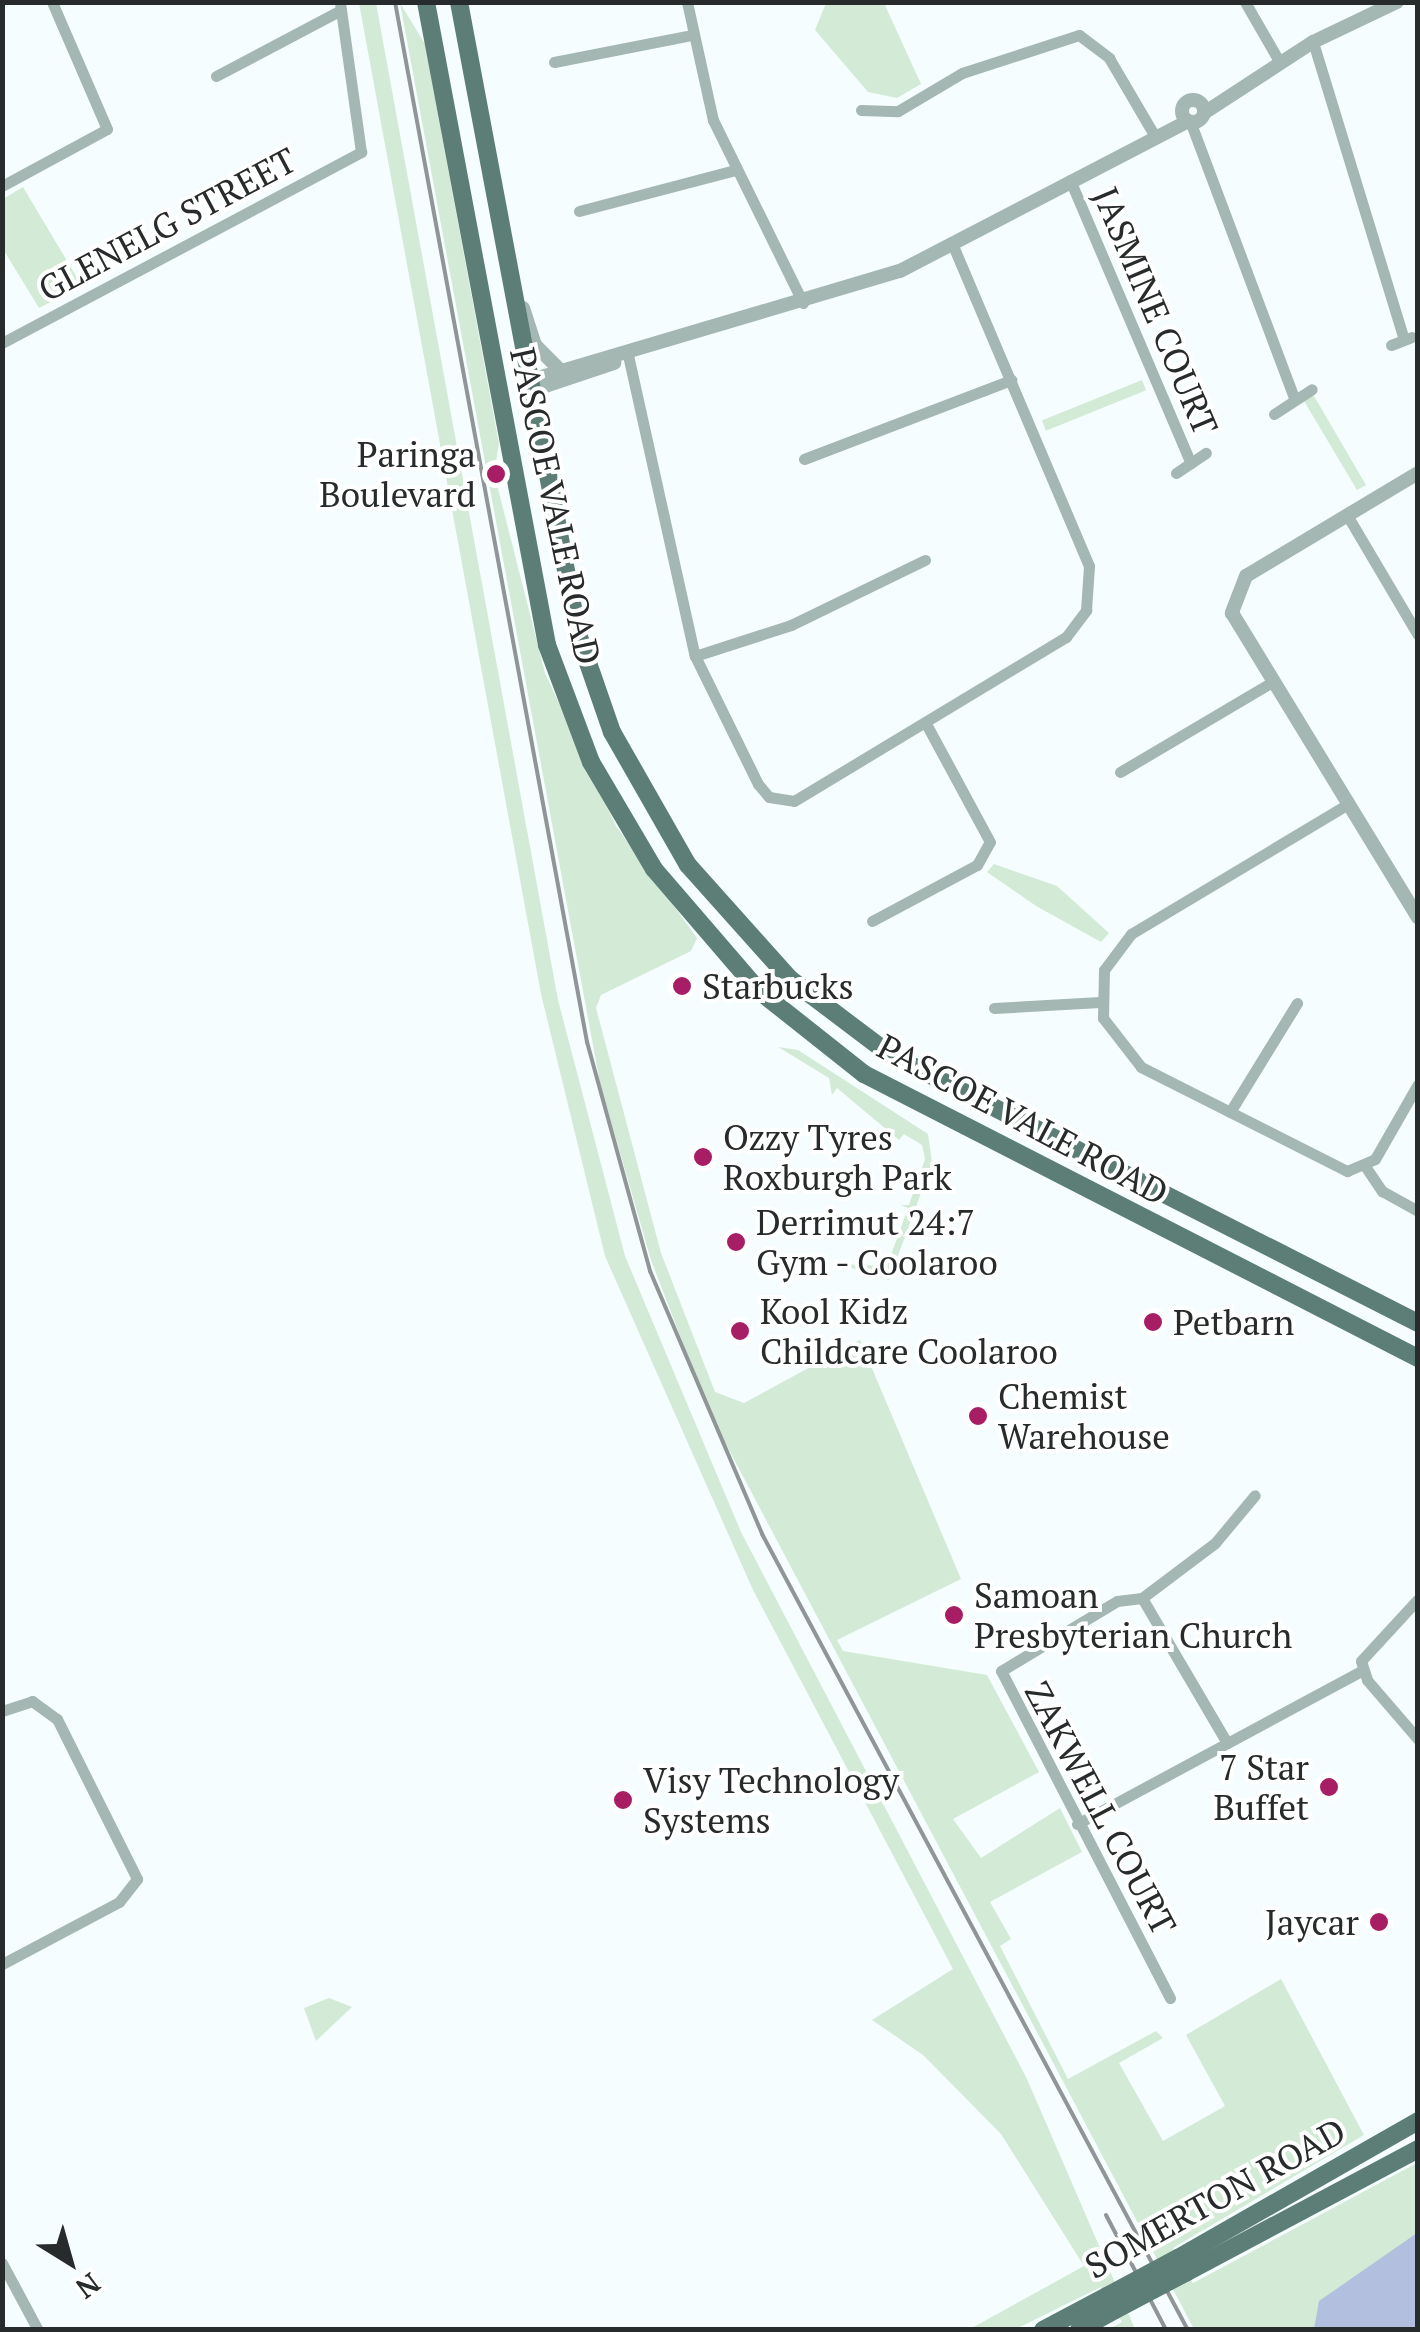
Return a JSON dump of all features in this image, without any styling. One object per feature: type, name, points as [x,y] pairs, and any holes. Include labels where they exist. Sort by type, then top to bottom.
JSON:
[{"type":"main road","name":"PASCOE VALE ROAD","points":[[426,2],[498,393],[560,685],[635,840],[758,990],[864,1074],[970,1132],[1418,1358]]},
{"type":"main road","name":"PASCOE VALE ROAD","points":[[459,2],[529,386],[590,676],[665,832],[790,979],[867,1040],[983,1106],[1418,1323]]},
{"type":"main road","points":[[498,393],[529,386]]},
{"type":"main road","points":[[970,1132],[983,1106]]},
{"type":"main road","name":"SOMERTON ROAD","points":[[1183,2265],[1418,2121]]},
{"type":"main road","name":"SOMERTON ROAD","points":[[1043,2330],[1111,2303],[1418,2149]]},
{"type":"main road","name":"SOMERTON ROAD","points":[[1079,2330],[1111,2303]]},
{"type":"street","points":[[2,186],[107,129],[52,2]]},
{"type":"street","points":[[687,2],[692,36],[736,170],[787,256],[803,303]]},
{"type":"street","points":[[1245,2],[1279,62]]},
{"type":"street","points":[[529,386],[803,303],[953,246],[1194,113],[1313,42],[1397,2]]},
{"type":"street","points":[[216,76],[341,6]]},
{"type":"street","name":"GLENELG STREET","points":[[2,343],[357,154],[366,140],[341,6]]},
{"type":"street","points":[[860,110],[898,111],[962,72],[1079,35],[1109,58],[1160,129]]},
{"type":"street","points":[[554,62],[692,36]]},
{"type":"street","points":[[1313,42],[1402,340]]},
{"type":"street","points":[[1194,113],[1294,398]]},
{"type":"street","points":[[579,211],[736,170]]},
{"type":"street","name":"JASMINE COURT","points":[[1070,180],[1191,463]]},
{"type":"street","points":[[628,355],[695,656],[758,784],[781,803],[1066,637],[1090,596],[1089,566],[953,246]]},
{"type":"street","points":[[512,286],[535,345],[561,371]]},
{"type":"street","points":[[529,386],[561,371],[628,355]]},
{"type":"street","points":[[801,460],[1011,380]]},
{"type":"street","points":[[1274,414],[1312,390]]},
{"type":"street","name":"JASMINE COURT","points":[[1176,472],[1206,453]]},
{"type":"street","points":[[1418,473],[1238,584],[1232,613],[1343,808],[1418,918]]},
{"type":"street","points":[[1348,515],[1418,635]]},
{"type":"street","points":[[695,656],[791,624],[926,554],[936,570]]},
{"type":"street","points":[[1118,774],[1269,684]]},
{"type":"street","points":[[871,922],[977,865],[990,842],[926,722]]},
{"type":"street","points":[[1343,808],[1132,934],[1104,970],[1100,1002],[1128,1059],[1334,1167],[1367,1169]]},
{"type":"street","points":[[992,1006],[1100,1002]]},
{"type":"street","points":[[1230,1112],[1298,1004]]},
{"type":"street","points":[[1367,1169],[1418,1084]]},
{"type":"street","points":[[1367,1169],[1382,1191],[1418,1211]]},
{"type":"street","points":[[1227,1743],[1142,1598],[1215,1543],[1255,1495]]},
{"type":"street","name":"ZAKWELL COURT","points":[[1142,1598],[1117,1600],[1001,1671],[1170,1998]]},
{"type":"street","points":[[1077,1824],[1362,1671],[1368,1646],[1418,1599]]},
{"type":"street","points":[[1362,1671],[1418,1739]]},
{"type":"street","points":[[2,1711],[40,1704],[137,1879],[119,1902],[2,1964]]},
{"type":"street","points":[[2,2264],[38,2330]]},
{"type":"green space","points":[[359,3],[376,3],[558,1000],[625,1256],[741,1532],[1027,2079],[1135,2329],[1109,2329],[1122,2322],[1101,2287],[1016,2329],[970,2329],[1084,2266],[1001,2134],[923,2055],[872,2020],[953,1969],[753,1590],[605,1256],[541,994]]},
{"type":"green space","points":[[400,3],[425,44],[499,444],[494,473],[545,673],[616,826],[697,938],[691,951],[601,995],[596,1008],[661,1253],[715,1392],[744,1403],[860,1340],[961,1579],[837,1640],[843,1651],[987,1675],[1039,1772],[953,1819],[981,1858],[1060,1808],[1082,1852],[990,1902],[1011,1939],[1000,1946],[1068,2079],[1156,2031],[1163,2038],[1119,2063],[1163,2141],[1225,2106],[1186,2035],[1281,1979],[1364,2135],[1173,2248],[1193,2283],[1417,2163],[1417,2329],[1194,2329],[710,1414],[651,1260],[600,1083]]},
{"type":"green space","points":[[826,3],[884,3],[921,84],[897,98],[868,92],[815,30]]},
{"type":"green space","points":[[23,187],[82,286],[39,308],[3,249],[3,199]]},
{"type":"green space","points":[[1142,380],[1146,390],[1046,431],[1042,420]]},
{"type":"green space","points":[[1308,392],[1366,485],[1357,490],[1304,401]]},
{"type":"green space","points":[[994,864],[1057,886],[1109,933],[1101,942],[1036,906],[987,872]]},
{"type":"green space","points":[[778,1047],[798,1050],[928,1134],[932,1163],[889,1280],[839,1264],[887,1266],[908,1208],[901,1205],[909,1205],[925,1159],[922,1145],[904,1134],[899,1140],[837,1088],[832,1095],[829,1078]]},
{"type":"green space","points":[[329,1998],[352,2007],[316,2041],[304,2008]]},
{"type":"water","points":[[1417,2233],[1417,2329],[1314,2329],[1319,2301]]},
{"type":"railway","points":[[395,2],[587,1042],[650,1271],[762,1534],[1188,2330]]},
{"type":"railway","points":[[1106,2215],[1166,2330]]},
{"type":"place","name":"Paringa Boulevard","points":[[496,474]]},
{"type":"place","name":"Starbucks","points":[[682,986]]},
{"type":"place","name":"Ozzy Tyres Roxburgh Park","points":[[703,1157]]},
{"type":"place","name":"Derrimut 24:7 Gym - Coolaroo","points":[[736,1242]]},
{"type":"place","name":"Petbarn","points":[[1153,1322]]},
{"type":"place","name":"Kool Kidz Childcare Coolaroo","points":[[740,1331]]},
{"type":"place","name":"Chemist Warehouse","points":[[978,1416]]},
{"type":"place","name":"Samoan Presbyterian Church","points":[[954,1615]]},
{"type":"place","name":"7 Star Buffet","points":[[1329,1787]]},
{"type":"place","name":"Visy Technology Systems","points":[[623,1800]]},
{"type":"place","name":"Jaycar","points":[[1379,1922]]}]
